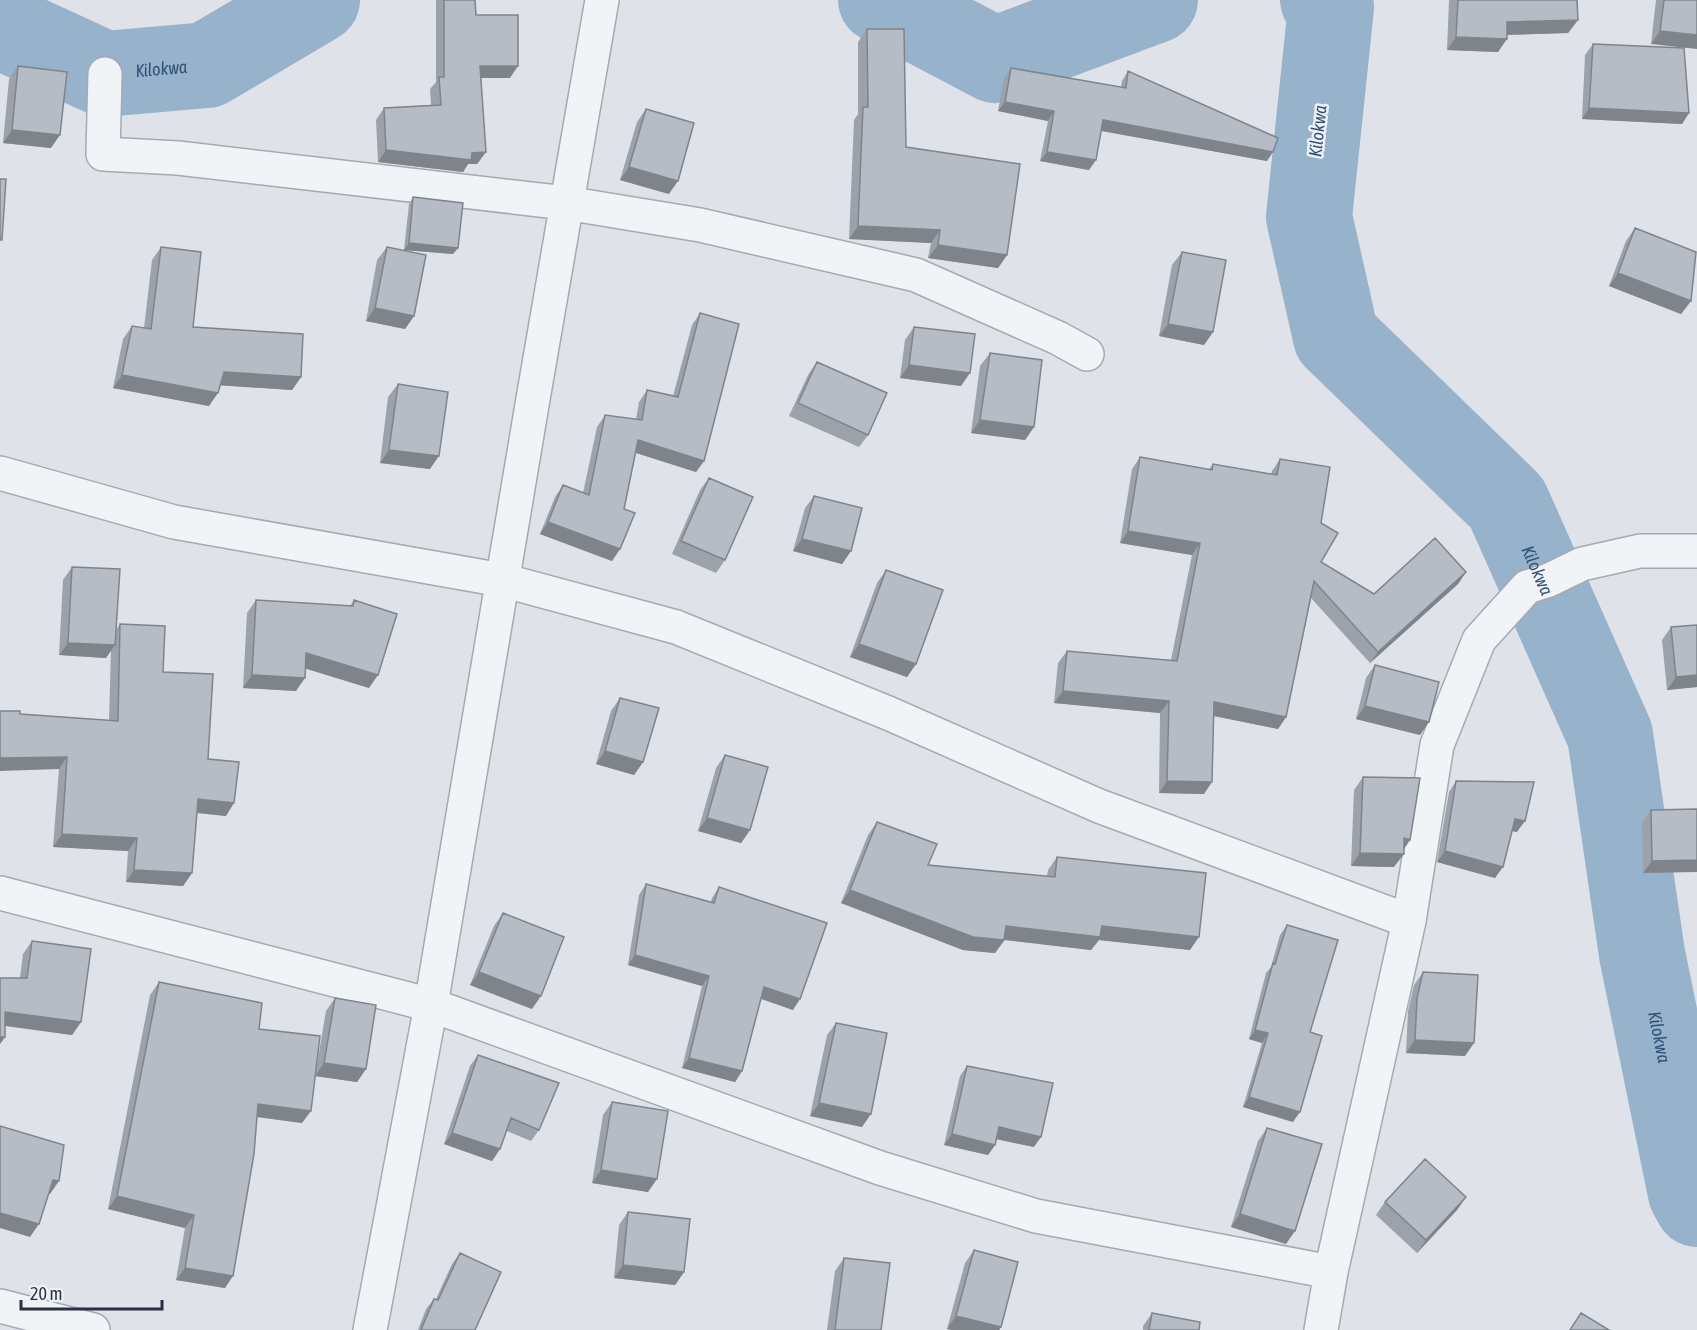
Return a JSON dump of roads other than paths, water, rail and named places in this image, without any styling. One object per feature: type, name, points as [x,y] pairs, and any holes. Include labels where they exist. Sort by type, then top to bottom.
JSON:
[{"type":"street","points":[[370,1330],[431,1005],[602,0]]},
{"type":"street","points":[[105,74],[103,154],[190,159],[566,203],[700,225],[916,275],[1058,338],[1088,354]]},
{"type":"street","points":[[0,473],[174,522],[502,580],[676,627],[888,712],[1098,806],[1409,921]]},
{"type":"street","points":[[1321,1330],[1331,1272],[1409,921],[1437,745],[1479,640],[1527,587],[1582,564],[1640,552],[1697,551]]},
{"type":"street","points":[[0,893],[431,1005],[880,1168],[1036,1216],[1331,1272]]},
{"type":"street","points":[[0,1306],[93,1330]]},
{"type":"waterway","name":"Kilokwa","points":[[0,26],[105,74],[207,65],[317,0]]},
{"type":"waterway","name":"Kilokwa","points":[[881,0],[995,60],[1155,0]]},
{"type":"waterway","name":"Kilokwa","points":[[1323,0],[1331,7],[1309,217],[1336,337],[1507,503],[1610,735],[1642,954],[1691,1193],[1697,1204]]}]
